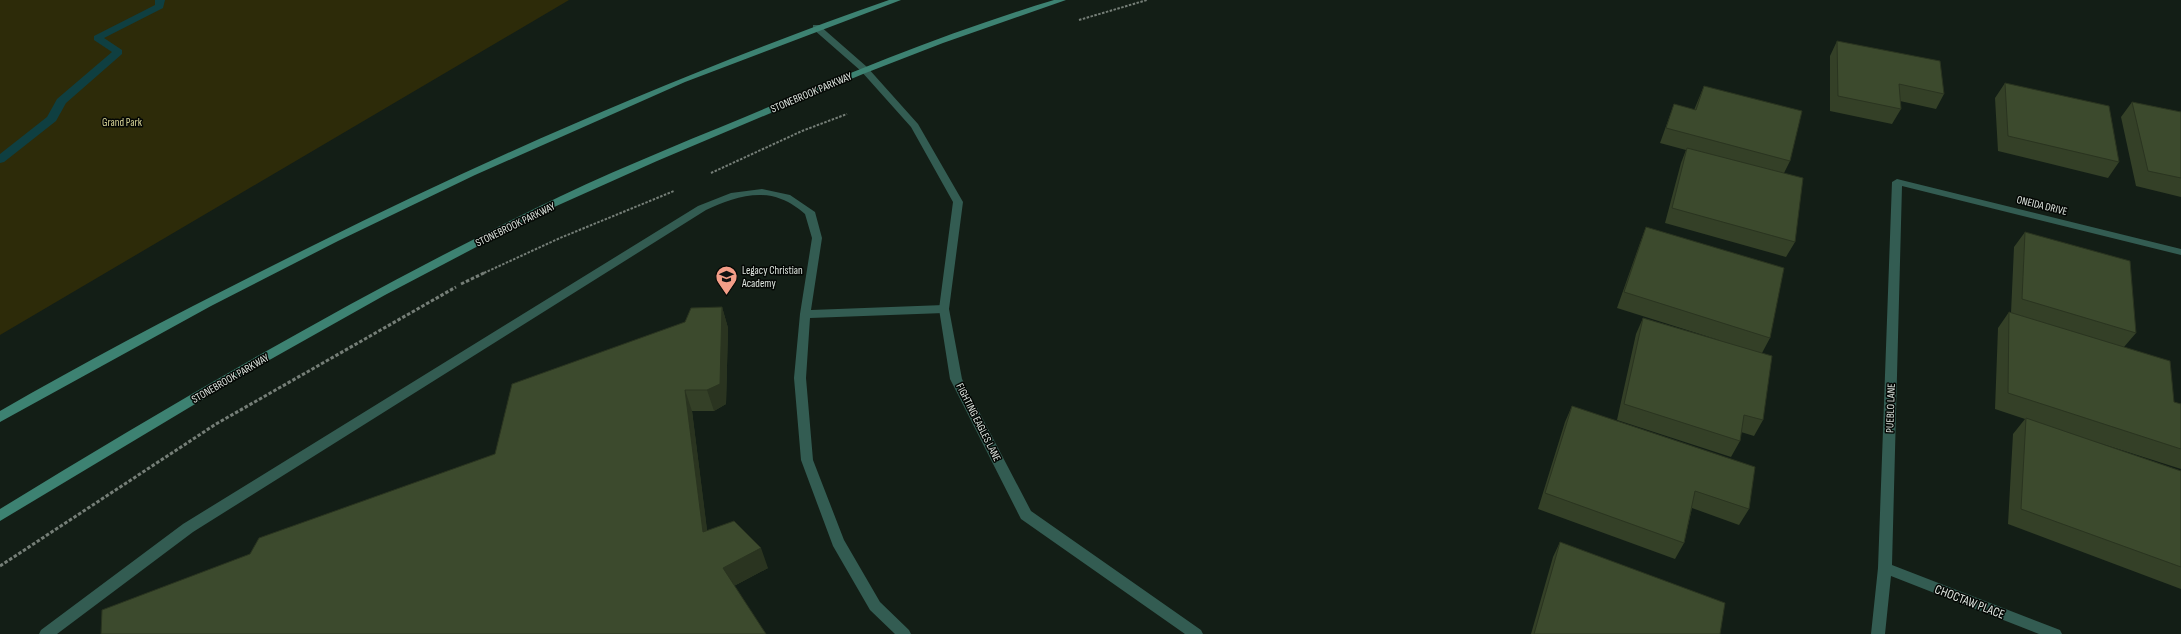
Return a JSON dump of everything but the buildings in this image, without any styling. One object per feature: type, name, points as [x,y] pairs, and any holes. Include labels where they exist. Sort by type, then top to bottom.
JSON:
[{"type":"main road","points":[[0,417],[253,279],[441,186],[590,118],[816,28],[897,0]]},
{"type":"main road","name":"STONEBROOK PARKWAY","points":[[0,516],[70,472],[325,323],[514,223],[628,170],[864,69],[1018,13],[1062,0]]},
{"type":"street","name":"FIGHTING EAGLES LANE","points":[[816,28],[864,69],[915,126],[958,202],[944,309],[956,379],[1026,515],[1196,634]]},
{"type":"street","name":"ONEIDA DRIVE","points":[[1897,182],[2181,252]]},
{"type":"street","name":"PUEBLO LANE","points":[[1878,634],[1885,568],[1897,182]]},
{"type":"street","points":[[46,634],[188,528],[702,208],[721,199],[752,192],[783,196],[810,212],[817,238],[805,314],[800,378],[807,460],[838,542],[875,606],[904,634]]},
{"type":"street","points":[[805,314],[944,309]]},
{"type":"street","name":"CHOCTAW PLACE","points":[[1885,568],[2055,634]]},
{"type":"path","points":[[708,175],[802,131],[847,114]]},
{"type":"path","points":[[0,566],[216,424],[459,285],[560,238],[675,190]]},
{"type":"green space","name":"Grand Park","points":[[0,0],[569,0],[0,335]]},
{"type":"waterway","points":[[0,160],[52,119],[61,101],[118,52],[97,38],[160,6],[160,0]]},
{"type":"place","name":"Legacy Christian Academy","points":[[726,296]]}]
